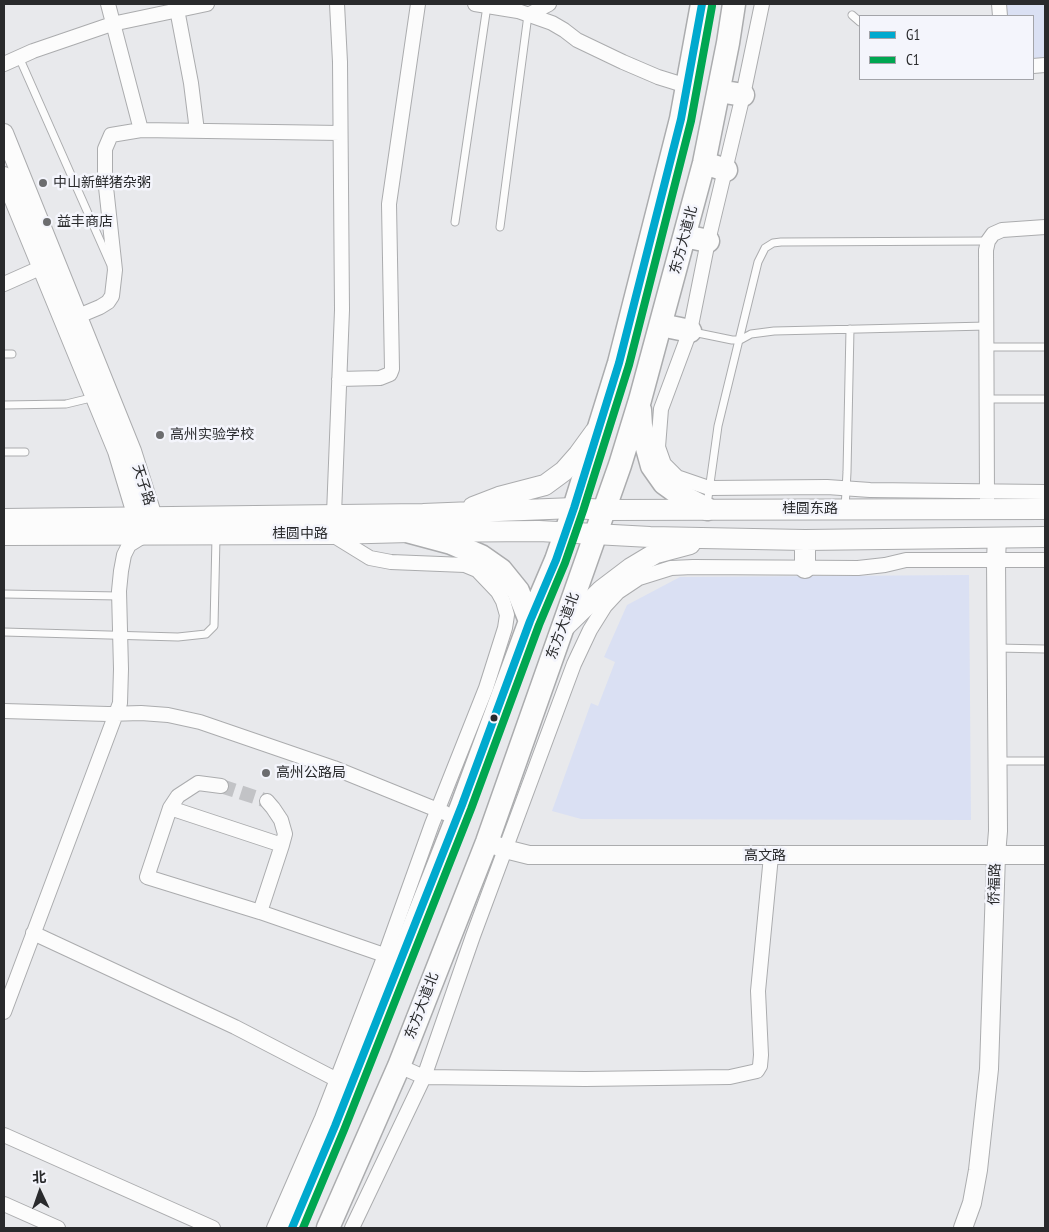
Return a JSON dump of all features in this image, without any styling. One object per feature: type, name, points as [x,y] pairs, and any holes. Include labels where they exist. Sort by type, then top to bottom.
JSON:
[{"type":"main road","points":[[292,1228],[344,1083],[447,814],[511,673],[566,532],[619,363],[676,138],[702,4]]},
{"type":"main road","name":"东方大道北","points":[[328,1228],[496,845],[543,685],[605,510],[640,400],[706,155],[734,4]]},
{"type":"main road","points":[[719,91],[743,95]]},
{"type":"main road","points":[[676,138],[706,155],[726,170]]},
{"type":"main road","points":[[685,236],[708,241]]},
{"type":"main road","points":[[661,325],[690,331]]},
{"type":"main road","points":[[640,400],[641,426],[652,466],[664,483],[682,496],[708,499]]},
{"type":"main road","points":[[460,512],[499,497],[545,484],[564,471],[579,454],[600,424]]},
{"type":"main road","name":"桂圆东路","points":[[574,508],[605,510],[708,499],[845,509],[987,500],[1045,509]]},
{"type":"main road","name":"桂圆中路","points":[[4,535],[145,523],[334,514],[574,508]]},
{"type":"main road","name":"桂圆中路","points":[[4,519],[145,523],[216,534],[410,532],[566,532],[596,534]]},
{"type":"main road","points":[[410,532],[451,543],[481,556],[501,570],[518,591],[530,621]]},
{"type":"main road","points":[[596,534],[805,540],[1045,537]]},
{"type":"main road","points":[[563,628],[602,590],[631,568],[656,553],[717,538]]},
{"type":"main road","points":[[805,540],[805,568]]},
{"type":"main road","points":[[511,673],[543,685]]},
{"type":"street","points":[[108,4],[141,130]]},
{"type":"street","points":[[4,64],[112,24],[177,7],[207,4]]},
{"type":"street","points":[[334,514],[342,310],[340,62],[337,4]]},
{"type":"street","points":[[339,379],[380,378],[390,374],[392,369],[389,204],[418,4]]},
{"type":"street","points":[[528,15],[550,4]]},
{"type":"street","points":[[762,4],[726,170],[708,241],[690,331],[662,409],[658,447],[664,464],[677,477],[708,499],[763,486],[847,487],[987,500],[1045,492]]},
{"type":"street","points":[[481,5],[518,11],[552,23],[577,40],[623,62],[658,77],[687,86]]},
{"type":"street","points":[[177,7],[191,83],[197,131]]},
{"type":"street","points":[[71,319],[108,302],[112,296],[115,270],[105,178],[105,150],[111,135],[141,130],[340,133]]},
{"type":"street","name":"天子路","points":[[4,133],[9,158],[71,319],[102,395],[132,451],[145,523]]},
{"type":"street","name":"天子路","points":[[4,176],[49,264]]},
{"type":"street","points":[[987,500],[986,250],[988,241],[993,234],[1002,230],[1045,227]]},
{"type":"street","points":[[4,284],[49,264]]},
{"type":"street","points":[[4,1012],[120,704],[119,596],[121,571],[124,555],[129,545],[145,523]]},
{"type":"street","points":[[4,711],[141,713],[168,715],[200,722],[334,768],[447,814],[502,637],[507,615],[504,601],[477,570],[465,565],[391,562],[370,558],[330,534]]},
{"type":"street","name":"侨福路","points":[[963,1228],[972,1203],[978,1170],[989,1069],[998,831],[997,537]]},
{"type":"street","points":[[352,1228],[424,1076],[496,845],[590,630],[605,606],[618,592],[639,578],[671,568],[858,568],[906,560],[1045,560]]},
{"type":"street","points":[[221,786],[198,783],[178,796],[170,808],[147,877],[260,912],[393,958]]},
{"type":"street","points":[[260,912],[284,834],[281,820],[267,801]]},
{"type":"street","points":[[170,808],[282,845]]},
{"type":"street","name":"高文路","points":[[496,845],[528,855],[1045,854]]},
{"type":"street","points":[[399,1066],[424,1076],[585,1079],[730,1077],[758,1071],[761,1062],[758,991],[771,856]]},
{"type":"street","points":[[33,933],[235,1027],[344,1083],[304,1162],[274,1228]]},
{"type":"street","points":[[4,1135],[213,1228]]},
{"type":"street","points":[[4,1204],[58,1228]]},
{"type":"lane","points":[[455,222],[481,5]]},
{"type":"lane","points":[[500,227],[528,15]]},
{"type":"lane","points":[[852,15],[859,21]]},
{"type":"lane","points":[[19,57],[110,265],[115,270]]},
{"type":"lane","points":[[708,499],[718,426],[758,262],[768,244],[781,242],[988,241]]},
{"type":"lane","points":[[690,331],[718,338],[740,340],[751,334],[774,331],[987,326]]},
{"type":"lane","points":[[845,509],[850,329]]},
{"type":"lane","points":[[987,347],[1045,346]]},
{"type":"lane","points":[[4,354],[12,354]]},
{"type":"lane","points":[[4,405],[66,404],[102,395]]},
{"type":"lane","points":[[988,399],[1045,399]]},
{"type":"lane","points":[[4,452],[24,452]]},
{"type":"lane","points":[[4,632],[120,636],[196,636],[206,634],[214,626],[216,534]]},
{"type":"lane","points":[[4,594],[119,596]]},
{"type":"lane","points":[[998,648],[1045,649]]},
{"type":"lane","points":[[999,761],[1045,761]]},
{"type":"shaded area","points":[[1006,4],[1045,4],[1045,58],[1034,59],[1034,15],[1007,15]]},
{"type":"shaded area","points":[[969,575],[971,820],[581,819],[552,811],[591,703],[598,706],[615,662],[604,657],[627,605],[680,577]]},
{"type":"tunnel","points":[[221,786],[267,801]]},
{"type":"transit line","name":"G1","points":[[292,1228],[335,1126],[462,805],[530,621],[556,560],[574,508],[619,363],[681,119],[702,4]]},
{"type":"transit line","name":"C1","points":[[303,1228],[344,1130],[471,809],[583,511],[629,365],[691,121],[712,6]]},
{"type":"place","name":"中山新鲜猪杂粥","points":[[43,183]]},
{"type":"place","name":"益丰商店","points":[[47,222]]},
{"type":"place","name":"高州实验学校","points":[[160,435]]},
{"type":"place","name":"高州公路局","points":[[266,773]]}]
